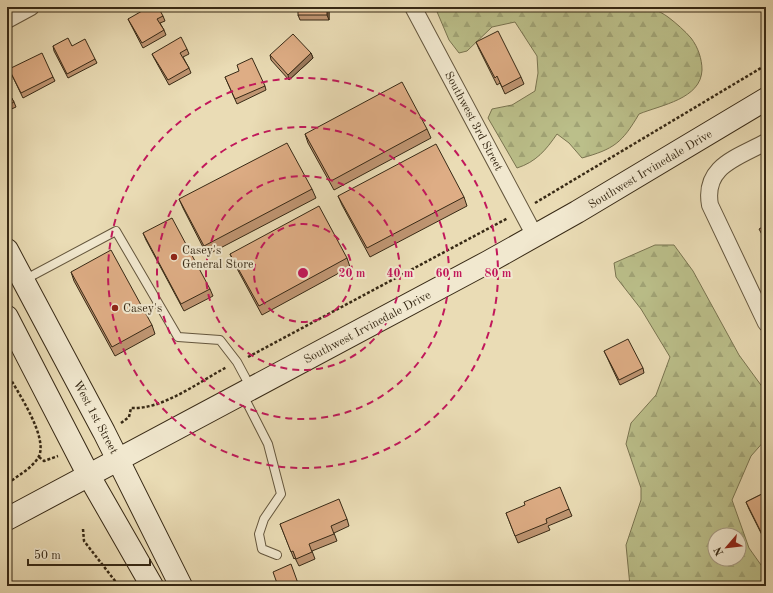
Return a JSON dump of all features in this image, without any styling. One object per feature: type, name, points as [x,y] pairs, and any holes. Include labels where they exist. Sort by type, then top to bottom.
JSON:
[{"type":"main road","name":"Southwest Irvinedale Drive","points":[[7,519],[535,236],[766,99]]},
{"type":"main road","name":"West 1st Street","points":[[7,250],[119,460],[181,586]]},
{"type":"main road","points":[[7,317],[89,476],[152,586]]},
{"type":"street","points":[[7,20],[31,7]]},
{"type":"street","name":"Southwest 3rd Street","points":[[414,7],[535,236]]},
{"type":"street","points":[[766,142],[720,167],[709,183],[708,194],[710,205],[766,323]]},
{"type":"lane","points":[[23,280],[116,231],[178,336],[220,340],[237,362],[268,444],[281,494],[264,519],[259,534],[262,550],[277,555]]},
{"type":"path","points":[[129,417],[131,408],[145,407],[166,400],[384,286],[522,211],[766,65]]},
{"type":"path","points":[[7,373],[39,434],[39,457],[29,468],[7,484]]},
{"type":"path","points":[[39,457],[44,461]]},
{"type":"path","points":[[83,529],[84,541],[120,586]]},
{"type":"green space","points":[[435,7],[653,7],[677,24],[689,35],[699,53],[702,70],[700,80],[695,88],[678,100],[639,114],[622,138],[610,148],[582,158],[569,143],[557,134],[540,155],[517,168],[488,118],[492,109],[512,105],[535,91],[538,73],[537,56],[515,22],[492,27],[467,51],[459,53],[449,40]]},
{"type":"green space","points":[[655,245],[674,245],[693,271],[739,355],[766,392],[766,439],[751,456],[732,500],[742,527],[707,527],[707,567],[747,567],[747,542],[749,548],[766,572],[766,586],[630,586],[626,545],[641,500],[641,488],[626,444],[631,423],[656,395],[670,357],[641,309],[616,277],[614,263]]},
{"type":"building","points":[[149,7],[158,7],[163,16],[157,19],[164,30],[142,43],[128,19]]},
{"type":"building","points":[[298,7],[327,7],[327,15],[298,15]]},
{"type":"building","points":[[498,31],[521,77],[502,87],[497,76],[495,78],[476,42]]},
{"type":"building","points":[[293,34],[311,53],[288,75],[270,55]]},
{"type":"building","points":[[181,37],[187,49],[180,53],[189,68],[168,80],[152,54]]},
{"type":"building","points":[[68,38],[72,46],[85,39],[95,59],[67,74],[53,46]]},
{"type":"building","points":[[42,53],[53,77],[21,93],[9,69]]},
{"type":"building","points":[[252,58],[265,86],[235,99],[225,77],[239,71],[237,65]]},
{"type":"building","points":[[402,82],[427,129],[331,181],[305,134]]},
{"type":"building","points":[[7,90],[14,102],[7,106]]},
{"type":"building","points":[[287,143],[312,189],[204,246],[179,199]]},
{"type":"building","points":[[436,144],[464,197],[367,248],[338,196]]},
{"type":"building","points":[[319,206],[347,258],[259,306],[230,254]]},
{"type":"building","name":"Casey's General Store","points":[[172,218],[210,289],[181,304],[143,233]]},
{"type":"building","points":[[766,225],[766,242],[759,229]]},
{"type":"building","name":"Casey's","points":[[111,250],[152,325],[112,347],[71,272]]},
{"type":"building","points":[[628,339],[643,368],[619,380],[604,351]]},
{"type":"building","points":[[560,487],[569,509],[546,519],[547,523],[515,536],[506,513],[525,505],[524,502]]},
{"type":"building","points":[[766,492],[766,542],[746,502]]},
{"type":"building","points":[[339,499],[347,519],[331,526],[334,534],[309,544],[312,552],[296,559],[293,551],[291,552],[280,524]]},
{"type":"building","points":[[291,564],[299,586],[278,586],[273,572]]},
{"type":"place","name":"Casey's General Store","points":[[174,257]]},
{"type":"place","name":"Casey's","points":[[115,308]]}]
